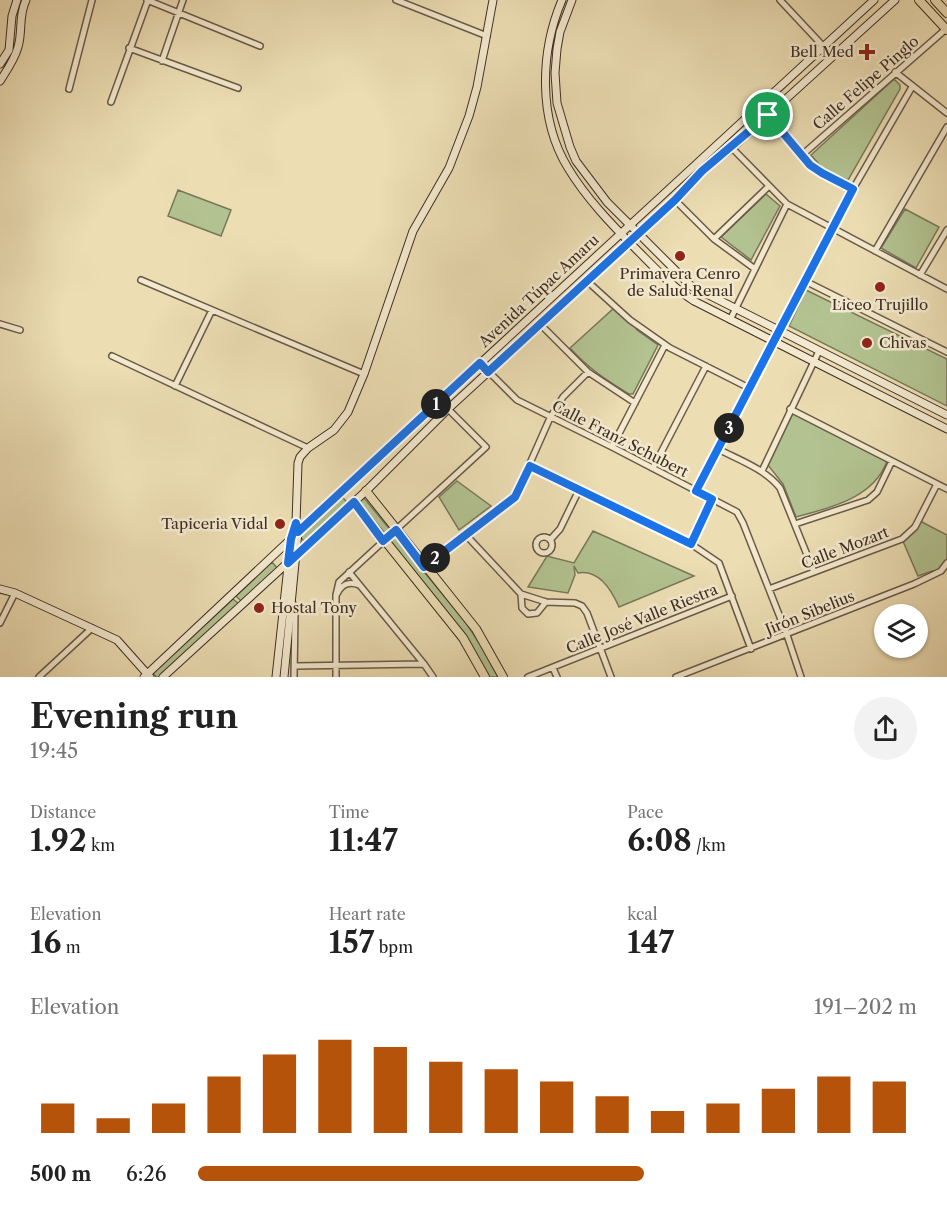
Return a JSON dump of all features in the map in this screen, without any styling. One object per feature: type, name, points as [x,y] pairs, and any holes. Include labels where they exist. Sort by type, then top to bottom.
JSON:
[{"type":"main road","points":[[0,64],[11,43],[12,16],[17,0]]},
{"type":"main road","points":[[0,81],[19,45],[20,14],[26,0]]},
{"type":"main road","points":[[276,677],[296,555],[298,463],[308,447],[334,430],[348,412],[364,374],[413,231],[449,168],[458,147],[477,87],[493,0]]},
{"type":"main road","points":[[947,415],[691,286],[638,234],[588,180],[576,161],[563,128],[557,103],[556,64],[560,32],[571,2],[562,0],[552,30],[547,63],[547,104],[553,131],[567,167],[580,186],[629,242],[684,295],[947,429]]},
{"type":"main road","name":"Avenida Túpac Amaru","points":[[148,676],[343,490],[874,0]]},
{"type":"main road","name":"Avenida Túpac Amaru","points":[[165,676],[366,491],[448,409],[675,200],[702,171],[732,148],[895,0]]},
{"type":"main road","points":[[927,2],[947,13]]},
{"type":"main road","points":[[927,2],[946,29]]},
{"type":"main road","points":[[552,30],[560,32]]},
{"type":"main road","points":[[547,63],[556,64]]},
{"type":"main road","points":[[547,104],[557,103]]},
{"type":"main road","points":[[553,131],[563,128]]},
{"type":"main road","points":[[580,186],[588,180]]},
{"type":"main road","points":[[922,416],[927,405]]},
{"type":"main road","points":[[356,479],[476,630],[503,677]]},
{"type":"main road","points":[[343,490],[463,638],[485,677]]},
{"type":"main road","points":[[276,677],[291,539],[296,523]]},
{"type":"main road","points":[[0,589],[15,593],[117,640],[148,676]]},
{"type":"main road","points":[[233,595],[242,605]]},
{"type":"street","points":[[69,89],[92,0]]},
{"type":"street","points":[[111,102],[147,0],[260,46]]},
{"type":"street","points":[[162,61],[183,0]]},
{"type":"street","points":[[396,0],[487,36]]},
{"type":"street","points":[[780,0],[823,46]]},
{"type":"street","name":"Calle Felipe Pinglo","points":[[802,155],[946,29]]},
{"type":"street","points":[[129,48],[238,88]]},
{"type":"street","points":[[895,72],[947,113]]},
{"type":"street","points":[[696,491],[832,228],[912,87]]},
{"type":"street","points":[[759,105],[802,155],[822,173],[853,189]]},
{"type":"street","points":[[875,251],[947,127]]},
{"type":"street","points":[[732,148],[787,204],[947,289]]},
{"type":"street","points":[[714,239],[768,187]]},
{"type":"street","points":[[675,200],[714,239],[755,269]]},
{"type":"street","points":[[730,320],[787,204]]},
{"type":"street","points":[[921,275],[947,230]]},
{"type":"street","points":[[141,280],[364,374]]},
{"type":"street","points":[[587,281],[630,320],[665,345],[749,388]]},
{"type":"street","points":[[805,281],[947,352]]},
{"type":"street","points":[[175,386],[212,310]]},
{"type":"street","points":[[0,324],[20,330]]},
{"type":"street","points":[[540,324],[588,372],[635,403]]},
{"type":"street","points":[[612,447],[665,345]]},
{"type":"street","points":[[762,471],[819,351]]},
{"type":"street","points":[[112,356],[308,447]]},
{"type":"street","name":"Calle Franz Schubert","points":[[480,363],[517,400],[737,512],[787,635],[801,677]]},
{"type":"street","points":[[653,468],[706,366]]},
{"type":"street","points":[[424,567],[515,497],[550,418],[563,397],[588,372]]},
{"type":"street","points":[[336,677],[336,595],[339,582],[486,447],[448,409]]},
{"type":"street","points":[[790,409],[947,489]]},
{"type":"street","points":[[718,449],[762,471],[780,488],[814,572]]},
{"type":"street","points":[[795,524],[868,500],[877,492],[892,461]]},
{"type":"street","points":[[530,466],[691,544],[719,563],[751,649]]},
{"type":"street","name":"Calle Mozart","points":[[769,589],[902,539],[915,527],[937,484]]},
{"type":"street","points":[[550,540],[560,529],[579,490]]},
{"type":"street","points":[[691,544],[712,499]]},
{"type":"street","points":[[465,534],[521,594],[546,602],[575,603],[582,606],[587,613],[611,677]]},
{"type":"street","name":"Jirón Sibelius","points":[[676,677],[914,584],[940,571],[947,563]]},
{"type":"street","points":[[349,572],[433,677]]},
{"type":"street","points":[[336,595],[343,586],[349,584],[360,586]]},
{"type":"street","points":[[291,591],[295,614],[294,677]]},
{"type":"street","points":[[0,623],[15,593]]},
{"type":"street","points":[[521,594],[522,608],[528,614],[537,614],[546,602]]},
{"type":"street","name":"Calle José Valle Riestra","points":[[528,677],[732,596]]},
{"type":"street","points":[[39,677],[92,628]]},
{"type":"street","points":[[409,664],[414,658],[414,651]]},
{"type":"street","points":[[295,666],[424,664]]},
{"type":"street","points":[[553,668],[557,677]]},
{"type":"green space","points":[[893,80],[900,85],[900,89],[848,180],[825,171],[811,155]]},
{"type":"green space","points":[[178,190],[231,210],[221,236],[168,216]]},
{"type":"green space","points":[[766,194],[780,206],[751,260],[721,237]]},
{"type":"green space","points":[[905,209],[939,227],[916,268],[881,248]]},
{"type":"green space","name":"Chivas","points":[[806,290],[947,359],[947,406],[789,326]]},
{"type":"green space","points":[[614,308],[630,320],[637,330],[658,345],[633,394],[629,394],[598,373],[570,348]]},
{"type":"green space","points":[[793,413],[887,461],[881,474],[861,493],[823,510],[796,517],[783,484],[767,464]]},
{"type":"green space","points":[[457,481],[491,506],[459,530],[439,497]]},
{"type":"green space","points":[[341,496],[347,502],[305,542],[299,536]]},
{"type":"green space","points":[[364,498],[392,532],[384,538],[357,504]]},
{"type":"green space","points":[[920,521],[947,535],[947,559],[941,571],[932,571],[918,576],[902,539]]},
{"type":"green space","points":[[593,531],[694,576],[619,607],[604,582],[592,574],[578,573],[574,566],[575,575],[568,593],[528,587],[547,556],[574,563]]},
{"type":"green space","points":[[394,535],[466,623],[498,677],[487,677],[387,543]]},
{"type":"green space","points":[[272,562],[277,568],[241,601],[236,596]]},
{"type":"green space","points":[[233,599],[239,604],[160,677],[156,677],[153,673]]},
{"type":"place","name":"Bell Med","points":[[867,52]]},
{"type":"place","name":"Primavera Cenro de Salud Renal","points":[[680,256]]},
{"type":"place","name":"Liceo Trujillo","points":[[880,287]]},
{"type":"place","name":"Chivas","points":[[867,343]]},
{"type":"place","name":"Tapiceria Vidal","points":[[280,524]]},
{"type":"place","name":"Hostal Tony","points":[[259,608]]},
{"type":"route","points":[[768,115],[810,165],[853,189],[696,491],[712,499],[691,544],[530,466],[515,497],[424,567],[396,530],[383,541],[354,502],[288,563],[296,523],[298,532],[480,363],[488,372],[675,200],[702,171],[732,148],[768,115]]}]
